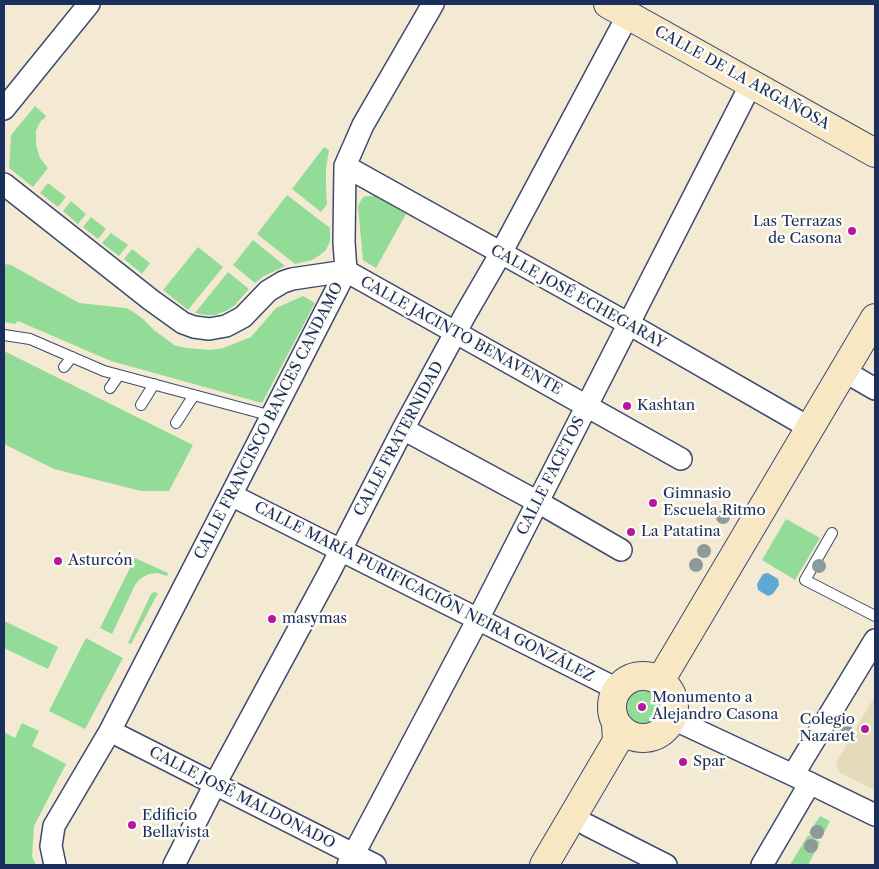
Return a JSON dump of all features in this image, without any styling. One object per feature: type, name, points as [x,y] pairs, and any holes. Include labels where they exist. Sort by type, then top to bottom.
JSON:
[{"type":"main road","name":"CALLE DE LA ARGAÑOSA","points":[[618,10],[875,153]]},
{"type":"main road","points":[[660,681],[875,318]]},
{"type":"main road","points":[[544,865],[617,741],[616,724],[612,714],[612,702],[617,690],[629,679],[645,676],[660,681],[670,690],[675,704],[673,719],[663,732],[652,738],[641,739],[627,735],[616,724]]},
{"type":"main road","points":[[564,865],[617,771],[641,739]]},
{"type":"street","points":[[4,109],[89,4]]},
{"type":"street","name":"CALLE FRANCISCO BANCES CANDAMO","points":[[55,865],[51,846],[54,826],[110,731],[346,271],[344,242],[345,166],[363,125],[432,4]]},
{"type":"street","name":"CALLE FRATERNIDAD","points":[[174,865],[403,429],[501,253],[618,10]]},
{"type":"street","name":"CALLE FACETOS","points":[[351,860],[478,619],[751,84]]},
{"type":"street","name":"CALLE JOSÉ ECHEGARAY","points":[[345,166],[810,428]]},
{"type":"street","points":[[4,184],[150,300],[183,323],[194,327],[209,329],[226,326],[243,316],[268,291],[292,278],[346,271]]},
{"type":"street","name":"CALLE JACINTO BENAVENTE","points":[[346,271],[681,459]]},
{"type":"street","points":[[844,371],[875,389]]},
{"type":"street","points":[[403,429],[538,502],[621,550]]},
{"type":"street","name":"CALLE MARÍA PURIFICACIÓN NEIRA GONZÁLEZ","points":[[231,495],[617,690]]},
{"type":"street","points":[[762,865],[801,779],[875,640]]},
{"type":"street","points":[[673,719],[875,815]]},
{"type":"street","name":"CALLE JOSÉ MALDONADO","points":[[110,731],[215,784],[351,860],[375,865]]},
{"type":"street","points":[[587,825],[666,865]]},
{"type":"lane","points":[[4,335],[30,339],[104,371],[272,416]]},
{"type":"lane","points":[[64,367],[72,357]]},
{"type":"lane","points":[[110,388],[119,374]]},
{"type":"lane","points":[[141,405],[154,384]]},
{"type":"lane","points":[[176,423],[194,395]]},
{"type":"lane","points":[[832,533],[805,580],[875,616]]},
{"type":"shaded area","name":"Colegio Nazaret","points":[[875,696],[875,790],[840,773],[836,763]]},
{"type":"green space","points":[[35,106],[46,116],[42,119],[36,131],[36,145],[40,158],[48,168],[33,187],[9,168],[11,135]]},
{"type":"green space","points":[[324,147],[329,150],[326,168],[327,204],[321,212],[292,189]]},
{"type":"green space","points":[[48,183],[66,197],[58,207],[40,193]]},
{"type":"green space","points":[[287,195],[330,228],[330,241],[326,250],[312,260],[295,264],[257,234]]},
{"type":"green space","points":[[375,196],[406,214],[376,268],[363,260],[358,207],[363,197]]},
{"type":"green space","points":[[71,201],[86,214],[78,224],[63,211]]},
{"type":"green space","points":[[91,217],[106,229],[98,239],[83,227]]},
{"type":"green space","points":[[111,233],[128,245],[119,256],[102,243]]},
{"type":"green space","points":[[253,240],[285,266],[264,276],[255,283],[233,265]]},
{"type":"green space","points":[[198,247],[223,267],[188,310],[163,290]]},
{"type":"green space","points":[[132,249],[150,263],[142,274],[124,259]]},
{"type":"green space","points":[[4,264],[11,265],[79,303],[126,308],[143,319],[174,345],[186,348],[211,350],[223,348],[251,337],[276,308],[303,296],[315,303],[262,403],[111,361],[18,321],[15,324],[4,322]]},
{"type":"green space","points":[[228,272],[249,289],[234,306],[226,311],[215,315],[195,313]]},
{"type":"green space","points":[[4,351],[193,445],[169,491],[141,491],[54,469],[4,444]]},
{"type":"green space","points":[[786,519],[820,538],[795,580],[762,560]]},
{"type":"green space","points":[[135,558],[168,573],[167,576],[157,573],[149,574],[138,581],[112,634],[100,628]]},
{"type":"green space","points":[[154,592],[158,593],[131,644],[128,643],[151,594]]},
{"type":"green space","points":[[4,621],[58,647],[48,669],[4,648]]},
{"type":"green space","points":[[86,638],[123,658],[85,729],[49,711]]},
{"type":"green space","points":[[642,690],[654,695],[659,707],[654,719],[642,724],[630,719],[625,707],[630,695]]},
{"type":"green space","points":[[22,723],[39,731],[32,746],[66,764],[34,826],[32,856],[36,865],[4,865],[4,732],[15,738]]},
{"type":"green space","points":[[820,816],[830,821],[821,839],[809,833]]},
{"type":"green space","points":[[808,835],[820,842],[808,865],[790,865]]},
{"type":"water","points":[[768,573],[778,579],[779,585],[773,594],[768,596],[758,590],[757,584],[763,574]]},
{"type":"place","name":"Las Terrazas de Casona","points":[[852,231]]},
{"type":"place","name":"Kashtan","points":[[627,406]]},
{"type":"place","name":"Gimnasio Escuela Ritmo","points":[[653,503]]},
{"type":"place","name":"La Patatina","points":[[631,532]]},
{"type":"place","name":"Asturcón","points":[[58,561]]},
{"type":"place","name":"masymas","points":[[272,619]]},
{"type":"place","name":"Monumento a Alejandro Casona","points":[[642,707]]},
{"type":"place","name":"Colegio Nazaret","points":[[865,729]]},
{"type":"place","name":"Spar","points":[[683,762]]},
{"type":"place","name":"Edificio Bellavista","points":[[132,825]]}]
